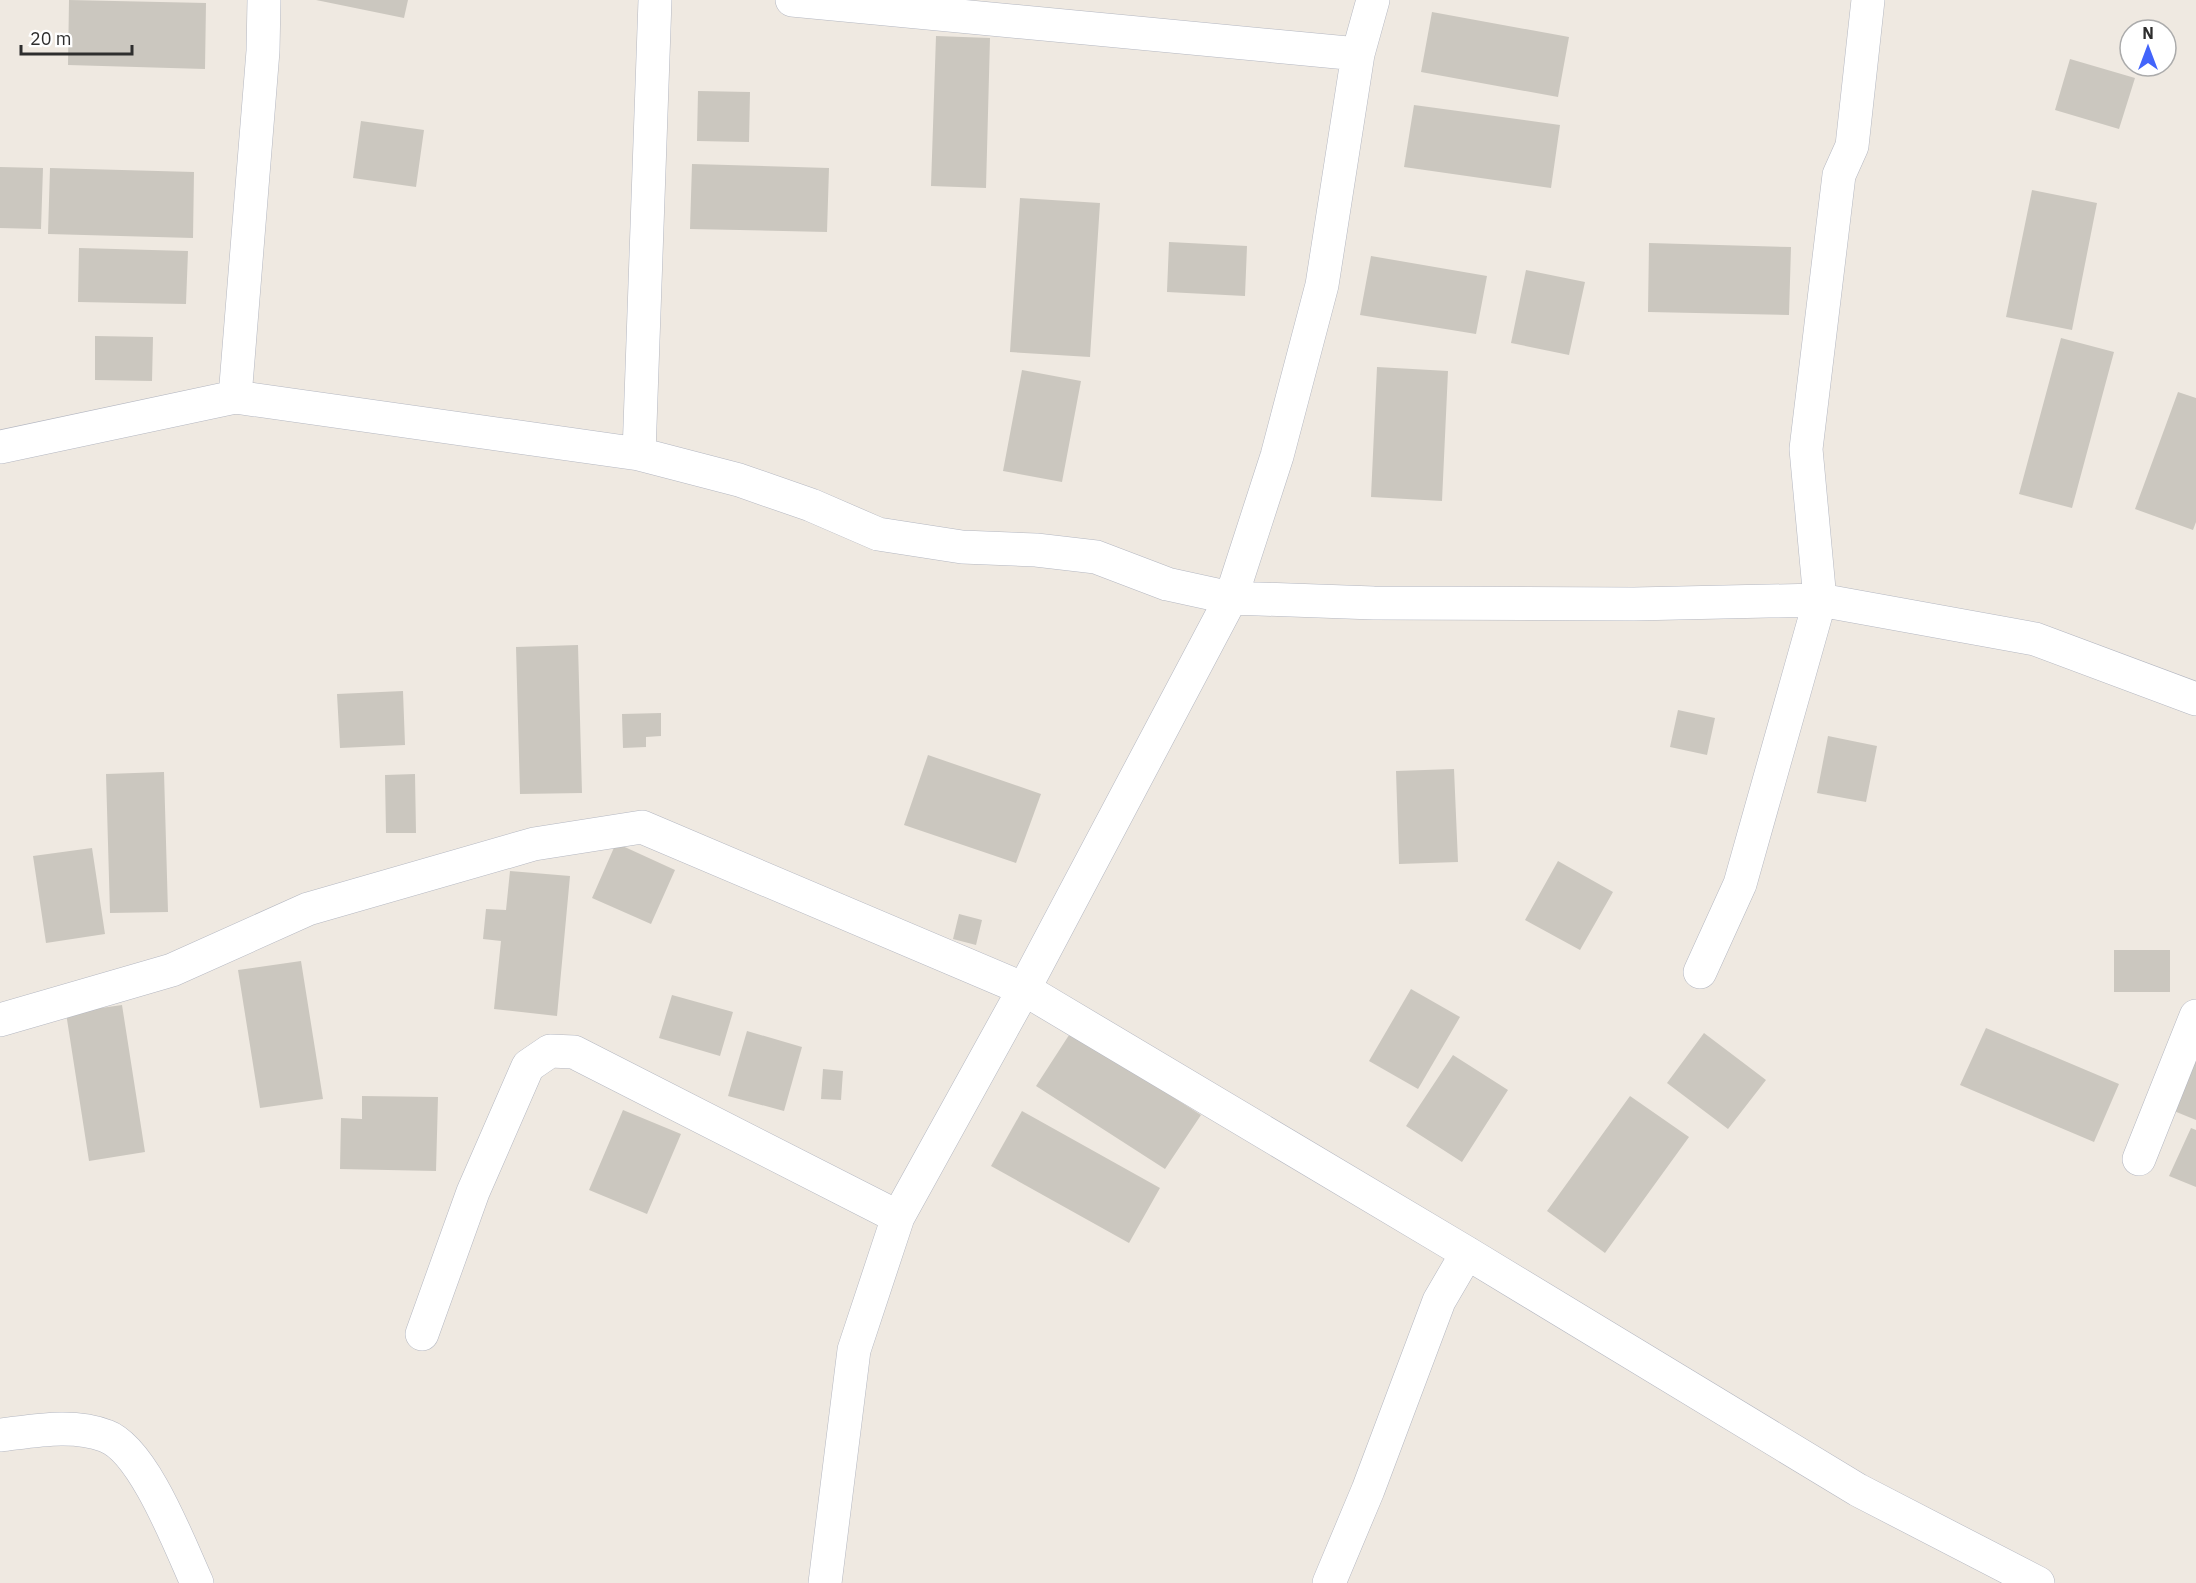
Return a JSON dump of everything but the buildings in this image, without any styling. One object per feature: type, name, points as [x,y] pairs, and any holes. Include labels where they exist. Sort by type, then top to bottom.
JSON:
[{"type":"street","points":[[235,397],[263,51],[264,0]]},
{"type":"street","points":[[639,454],[655,0]]},
{"type":"street","points":[[792,0],[1358,54]]},
{"type":"street","points":[[825,1583],[854,1350],[898,1216],[1024,989],[1231,598],[1277,456],[1322,285],[1358,54],[1373,0]]},
{"type":"street","points":[[1700,972],[1740,884],[1820,600],[1806,448],[1839,175],[1852,146],[1868,0]]},
{"type":"street","points":[[0,447],[235,397],[639,454],[739,480],[811,505],[878,534],[962,547],[1036,550],[1096,557],[1167,584],[1231,598],[1374,603],[1634,604],[1820,600],[2035,639],[2196,699]]},
{"type":"street","points":[[0,1020],[172,970],[308,909],[534,844],[642,827],[1024,989],[1467,1253],[1858,1490],[2038,1583]]},
{"type":"street","points":[[2139,1159],[2196,1016]]},
{"type":"street","points":[[422,1334],[473,1192],[528,1066],[550,1051],[574,1052],[898,1216]]},
{"type":"street","points":[[1329,1583],[1368,1490],[1439,1301],[1467,1253]]},
{"type":"street","points":[[0,1435],[77,1430],[106,1436],[128,1449],[175,1531],[197,1583]]}]
